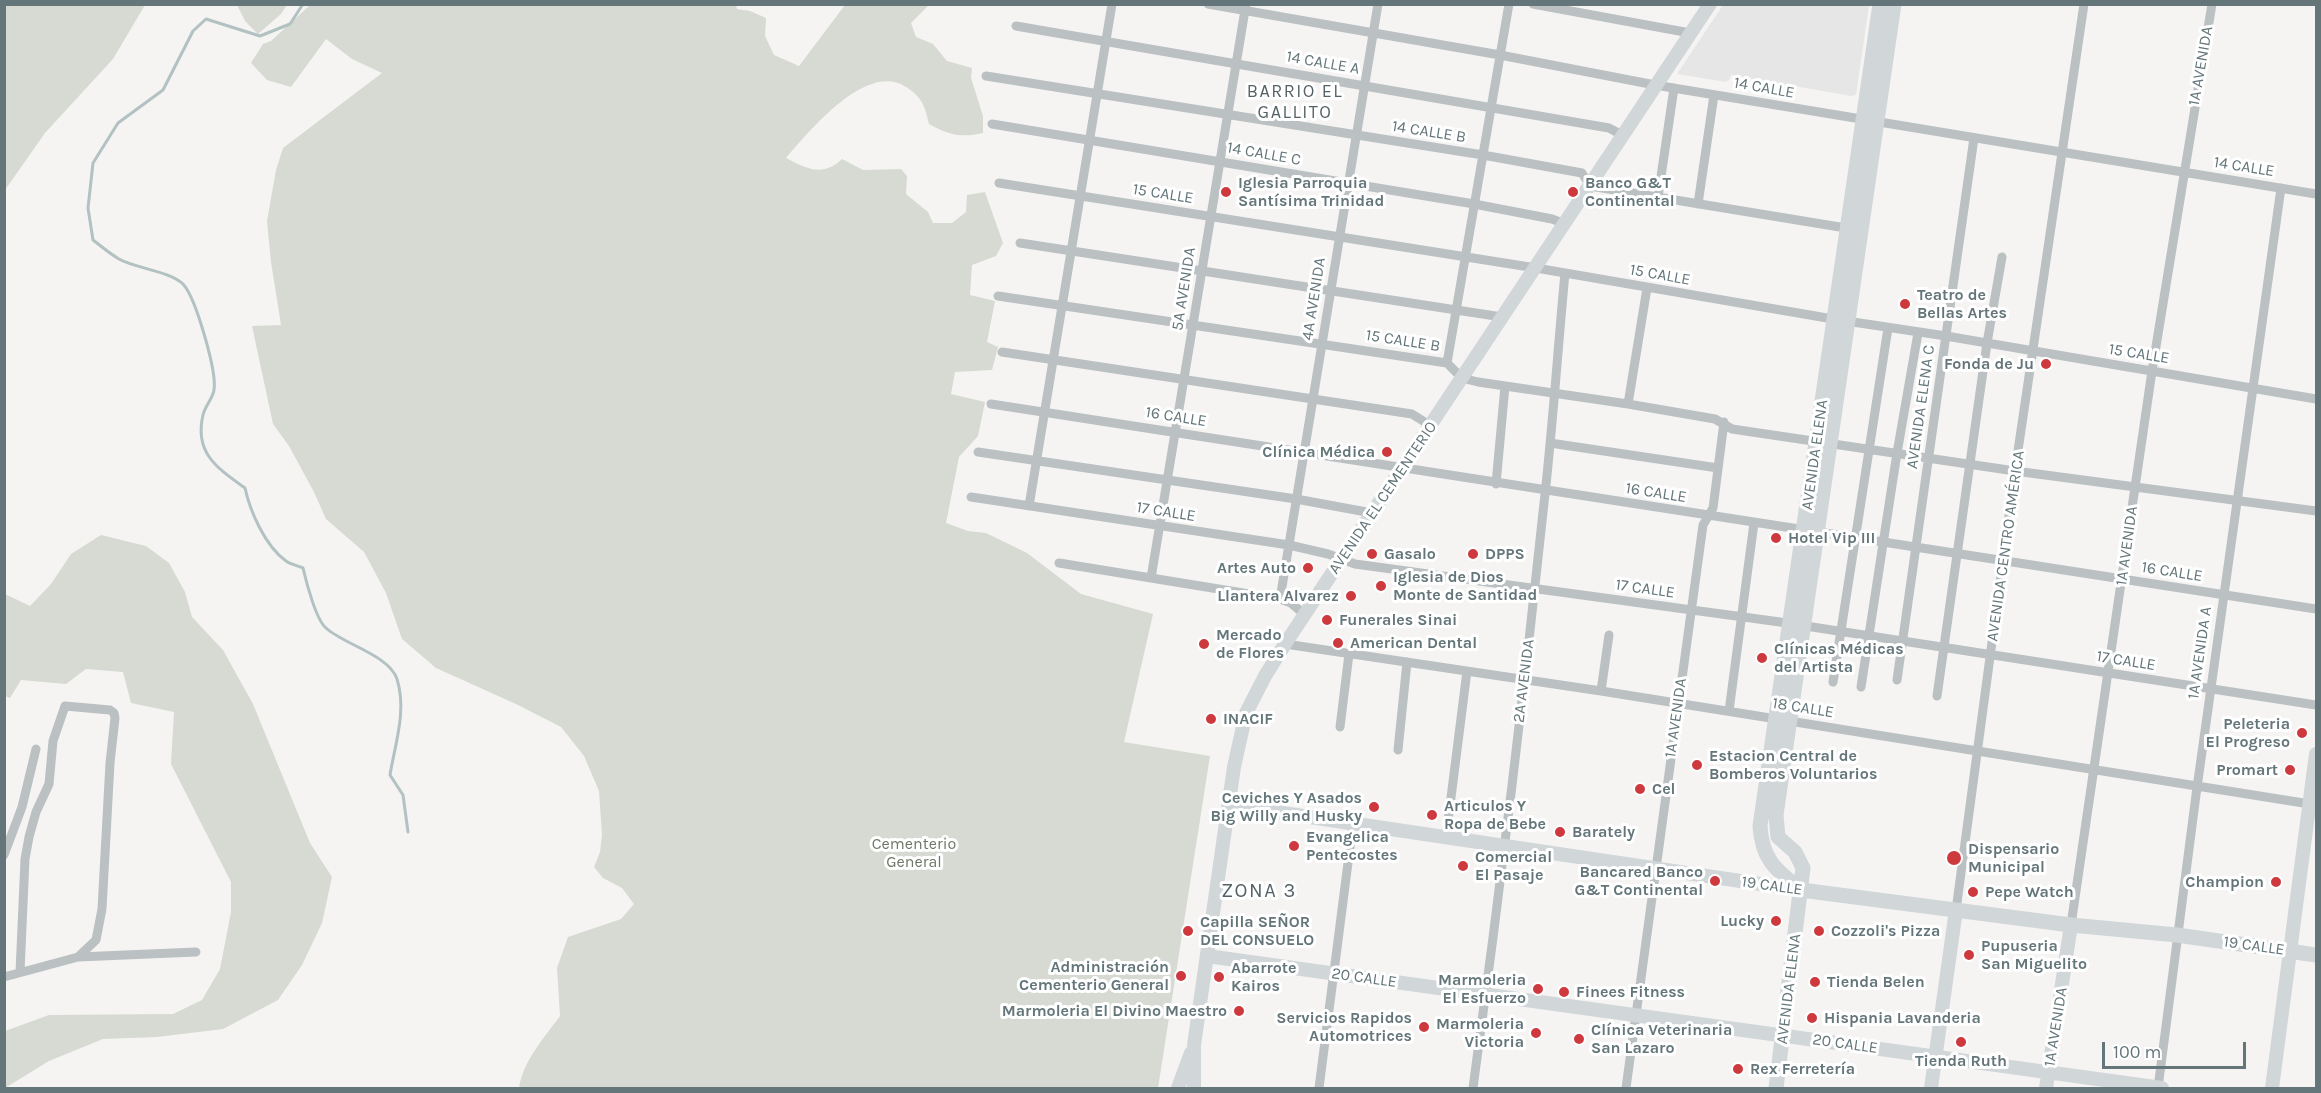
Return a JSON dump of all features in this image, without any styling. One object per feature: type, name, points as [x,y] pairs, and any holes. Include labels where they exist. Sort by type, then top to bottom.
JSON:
[{"type":"main road","name":"AVENIDA EL CEMENTERIO","points":[[1194,1089],[1194,1045],[1228,805],[1246,713],[1285,644],[1710,4]]},
{"type":"main road","name":"AVENIDA ELENA","points":[[1870,121],[1880,4]]},
{"type":"main road","name":"AVENIDA ELENA","points":[[1801,890],[1772,865],[1761,837],[1762,813],[1783,720],[1853,229],[1870,121],[1894,4]]},
{"type":"main road","name":"AVENIDA ELENA","points":[[1776,1089],[1803,868],[1795,852],[1778,837],[1776,826],[1783,720]]},
{"type":"main road","points":[[2272,1089],[2290,951],[2313,804],[2316,754]]},
{"type":"main road","name":"19 CALLE","points":[[1228,805],[1801,890],[2316,954]]},
{"type":"main road","name":"AVENIDA CENTRO AMÉRICA","points":[[1931,1089],[1956,910]]},
{"type":"main road","name":"1A AVENIDA","points":[[2046,1089],[2071,925]]},
{"type":"main road","name":"20 CALLE","points":[[1207,956],[2160,1088]]},
{"type":"main road","name":"AVENIDA EL CEMENTERIO","points":[[1178,1089],[1194,1045]]},
{"type":"street","points":[[1029,506],[1112,4]]},
{"type":"street","name":"14 CALLE","points":[[1208,4],[1245,8],[1655,85],[2316,194]]},
{"type":"street","name":"4A AVENIDA","points":[[1280,599],[1378,4]]},
{"type":"street","points":[[1447,363],[1509,4]]},
{"type":"street","points":[[1533,4],[1690,33]]},
{"type":"street","name":"AVENIDA CENTRO AMÉRICA","points":[[1956,910],[2016,471],[2084,4]]},
{"type":"street","name":"1A AVENIDA","points":[[2071,925],[2152,371],[2212,4]]},
{"type":"street","name":"5A AVENIDA","points":[[1151,578],[1245,8]]},
{"type":"street","name":"14 CALLE A","points":[[1016,26],[1609,128],[1622,135]]},
{"type":"street","name":"14 CALLE B","points":[[986,76],[1483,155],[1581,173],[1590,186],[1853,229]]},
{"type":"street","points":[[1658,197],[1674,88]]},
{"type":"street","points":[[1698,204],[1714,95]]},
{"type":"street","name":"14 CALLE C","points":[[992,124],[1474,204],[1552,219],[1564,224]]},
{"type":"street","name":"AVENIDA ELENA C","points":[[1897,680],[1974,138]]},
{"type":"street","name":"15 CALLE","points":[[999,183],[1536,268],[1840,321],[1946,336],[2316,399]]},
{"type":"street","name":"1A AVENIDA A","points":[[2160,1088],[2177,935],[2210,689],[2281,188]]},
{"type":"street","points":[[1020,243],[1502,317]]},
{"type":"street","points":[[1937,696],[1987,343],[2002,257]]},
{"type":"street","name":"2A AVENIDA","points":[[1473,1089],[1505,846],[1535,589],[1565,273]]},
{"type":"street","points":[[1628,404],[1647,288]]},
{"type":"street","name":"15 CALLE B","points":[[998,296],[1447,363],[1462,378]]},
{"type":"street","points":[[1833,682],[1888,328]]},
{"type":"street","points":[[1861,687],[1918,333]]},
{"type":"street","points":[[1002,352],[1412,414],[1431,426]]},
{"type":"street","points":[[1462,378],[1715,419],[1724,422],[1732,429],[2016,471],[2316,511]]},
{"type":"street","points":[[1496,484],[1504,386]]},
{"type":"street","name":"16 CALLE","points":[[991,404],[1496,484],[2316,609]]},
{"type":"street","name":"1A AVENIDA","points":[[1626,1089],[1703,525],[1713,508],[1724,422]]},
{"type":"street","points":[[1550,443],[1718,468]]},
{"type":"street","points":[[978,452],[1296,499],[1372,513]]},
{"type":"street","name":"17 CALLE","points":[[971,497],[1289,545],[1328,554],[1355,564],[1840,631],[2316,705]]},
{"type":"street","points":[[1729,711],[1754,523]]},
{"type":"street","points":[[1059,563],[1280,599],[1291,603],[1305,615]]},
{"type":"street","points":[[1601,691],[1609,635]]},
{"type":"street","name":"18 CALLE","points":[[1285,644],[1524,679],[2313,804]]},
{"type":"street","points":[[1340,727],[1349,654]]},
{"type":"street","points":[[1398,750],[1407,662]]},
{"type":"street","points":[[1446,837],[1467,671]]},
{"type":"street","points":[[20,972],[25,860],[36,812],[49,784],[53,741],[65,706],[110,710],[114,713],[102,909],[96,940],[78,957]]},
{"type":"street","points":[[4,855],[22,807],[36,749]]},
{"type":"street","points":[[1319,1089],[1353,824]]},
{"type":"street","points":[[4,977],[78,957],[196,952]]},
{"type":"shaded area","points":[[1723,5],[1869,5],[1856,95],[1731,75],[1726,82],[1677,74]]},
{"type":"green space","points":[[5,4],[145,5],[113,59],[45,133],[5,190]]},
{"type":"green space","points":[[237,5],[287,5],[281,14],[258,34],[245,21]]},
{"type":"green space","name":"Cementerio General","points":[[310,5],[736,5],[737,9],[750,11],[766,18],[765,36],[774,55],[799,66],[845,5],[929,5],[911,23],[916,37],[933,44],[947,61],[972,68],[971,78],[983,116],[983,133],[962,135],[943,131],[929,124],[922,103],[916,94],[906,87],[890,82],[874,83],[840,103],[809,132],[786,158],[815,169],[828,168],[842,159],[863,170],[901,169],[907,176],[906,194],[928,212],[933,223],[952,223],[966,212],[967,195],[985,192],[1003,243],[996,256],[972,265],[970,295],[995,301],[987,342],[998,347],[992,370],[955,372],[951,394],[985,402],[978,436],[959,457],[946,523],[968,531],[986,533],[1027,553],[1081,594],[1153,614],[1124,742],[1210,756],[1158,1088],[519,1088],[530,1059],[560,1016],[557,968],[568,937],[621,919],[634,904],[622,888],[603,878],[594,867],[600,852],[602,835],[599,791],[584,756],[561,727],[436,668],[402,639],[386,593],[364,552],[326,519],[289,446],[273,424],[252,326],[281,325],[267,221],[276,170],[283,148],[382,73],[352,59],[326,39],[291,87],[267,80],[251,63],[263,44],[271,41]]},
{"type":"green space","points":[[101,535],[146,546],[169,563],[185,592],[192,617],[223,650],[253,704],[310,843],[332,877],[322,923],[302,965],[278,1000],[223,1029],[157,1037],[103,1039],[49,1061],[5,1088],[5,1031],[49,1015],[173,1014],[202,1000],[220,969],[231,912],[231,882],[171,764],[174,712],[131,703],[123,672],[86,669],[66,684],[21,680],[10,698],[5,696],[5,594],[30,606],[51,584],[71,554]]},
{"type":"waterway","points":[[303,4],[290,24],[260,36],[206,19],[193,31],[163,90],[118,123],[93,163],[88,208],[93,240],[112,255],[126,262],[170,276],[183,284],[194,304],[214,381],[214,390],[204,412],[201,428],[205,450],[217,466],[245,488],[255,517],[271,546],[286,561],[303,568],[322,624],[334,634],[385,663],[397,679],[401,703],[390,775],[403,795],[408,832]]},
{"type":"place","name":"Iglesia Parroquia Santísima Trinidad","points":[[1226,192]]},
{"type":"place","name":"Banco G&T Continental","points":[[1573,192]]},
{"type":"place","name":"Teatro de Bellas Artes","points":[[1905,304]]},
{"type":"place","name":"Fonda de Ju","points":[[2046,364]]},
{"type":"place","name":"Clínica Médica","points":[[1387,452]]},
{"type":"place","name":"Hotel Vip III","points":[[1776,538]]},
{"type":"place","name":"Gasalo","points":[[1372,554]]},
{"type":"place","name":"DPPS","points":[[1473,554]]},
{"type":"place","name":"Artes Auto","points":[[1308,568]]},
{"type":"place","name":"Iglesia de Dios Monte de Santidad","points":[[1381,586]]},
{"type":"place","name":"Llantera Alvarez","points":[[1351,596]]},
{"type":"place","name":"Funerales Sinai","points":[[1327,620]]},
{"type":"place","name":"American Dental","points":[[1338,643]]},
{"type":"place","name":"Mercado de Flores","points":[[1204,644]]},
{"type":"place","name":"Clínicas Médicas del Artista","points":[[1762,658]]},
{"type":"place","name":"INACIF","points":[[1211,719]]},
{"type":"place","name":"Peleteria El Progreso","points":[[2302,733]]},
{"type":"place","name":"Estacion Central de Bomberos Voluntarios","points":[[1697,765]]},
{"type":"place","name":"Promart","points":[[2290,770]]},
{"type":"place","name":"Cel","points":[[1640,789]]},
{"type":"place","name":"Ceviches Y Asados Big Willy and Husky","points":[[1374,807]]},
{"type":"place","name":"Articulos Y Ropa de Bebe","points":[[1432,815]]},
{"type":"place","name":"Barately","points":[[1560,832]]},
{"type":"place","name":"Evangelica Pentecostes","points":[[1294,846]]},
{"type":"place","name":"Dispensario Municipal","points":[[1954,858]]},
{"type":"place","name":"Comercial El Pasaje","points":[[1463,866]]},
{"type":"place","name":"Bancared Banco G&T Continental","points":[[1715,881]]},
{"type":"place","name":"Champion","points":[[2276,882]]},
{"type":"place","name":"Pepe Watch","points":[[1973,892]]},
{"type":"place","name":"Lucky","points":[[1776,921]]},
{"type":"place","name":"Capilla SEÑOR DEL CONSUELO","points":[[1188,931]]},
{"type":"place","name":"Cozzoli's Pizza","points":[[1819,931]]},
{"type":"place","name":"Pupuseria San Miguelito","points":[[1969,955]]},
{"type":"place","name":"Administración Cementerio General","points":[[1181,976]]},
{"type":"place","name":"Abarrote Kairos","points":[[1219,977]]},
{"type":"place","name":"Tienda Belen","points":[[1815,982]]},
{"type":"place","name":"Marmoleria El Esfuerzo","points":[[1538,989]]},
{"type":"place","name":"Finees Fitness","points":[[1564,992]]},
{"type":"place","name":"Marmoleria El Divino Maestro","points":[[1239,1011]]},
{"type":"place","name":"Hispania Lavanderia","points":[[1812,1018]]},
{"type":"place","name":"Servicios Rapidos Automotrices","points":[[1424,1027]]},
{"type":"place","name":"Marmoleria Victoria","points":[[1536,1033]]},
{"type":"place","name":"Clínica Veterinaria San Lazaro","points":[[1579,1039]]},
{"type":"place","name":"Tienda Ruth","points":[[1961,1042]]},
{"type":"place","name":"Rex Ferretería","points":[[1738,1069]]},
{"type":"district","name":"BARRIO EL GALLITO","points":[[1295,102]]},
{"type":"district","name":"ZONA 3","points":[[1259,891]]}]
